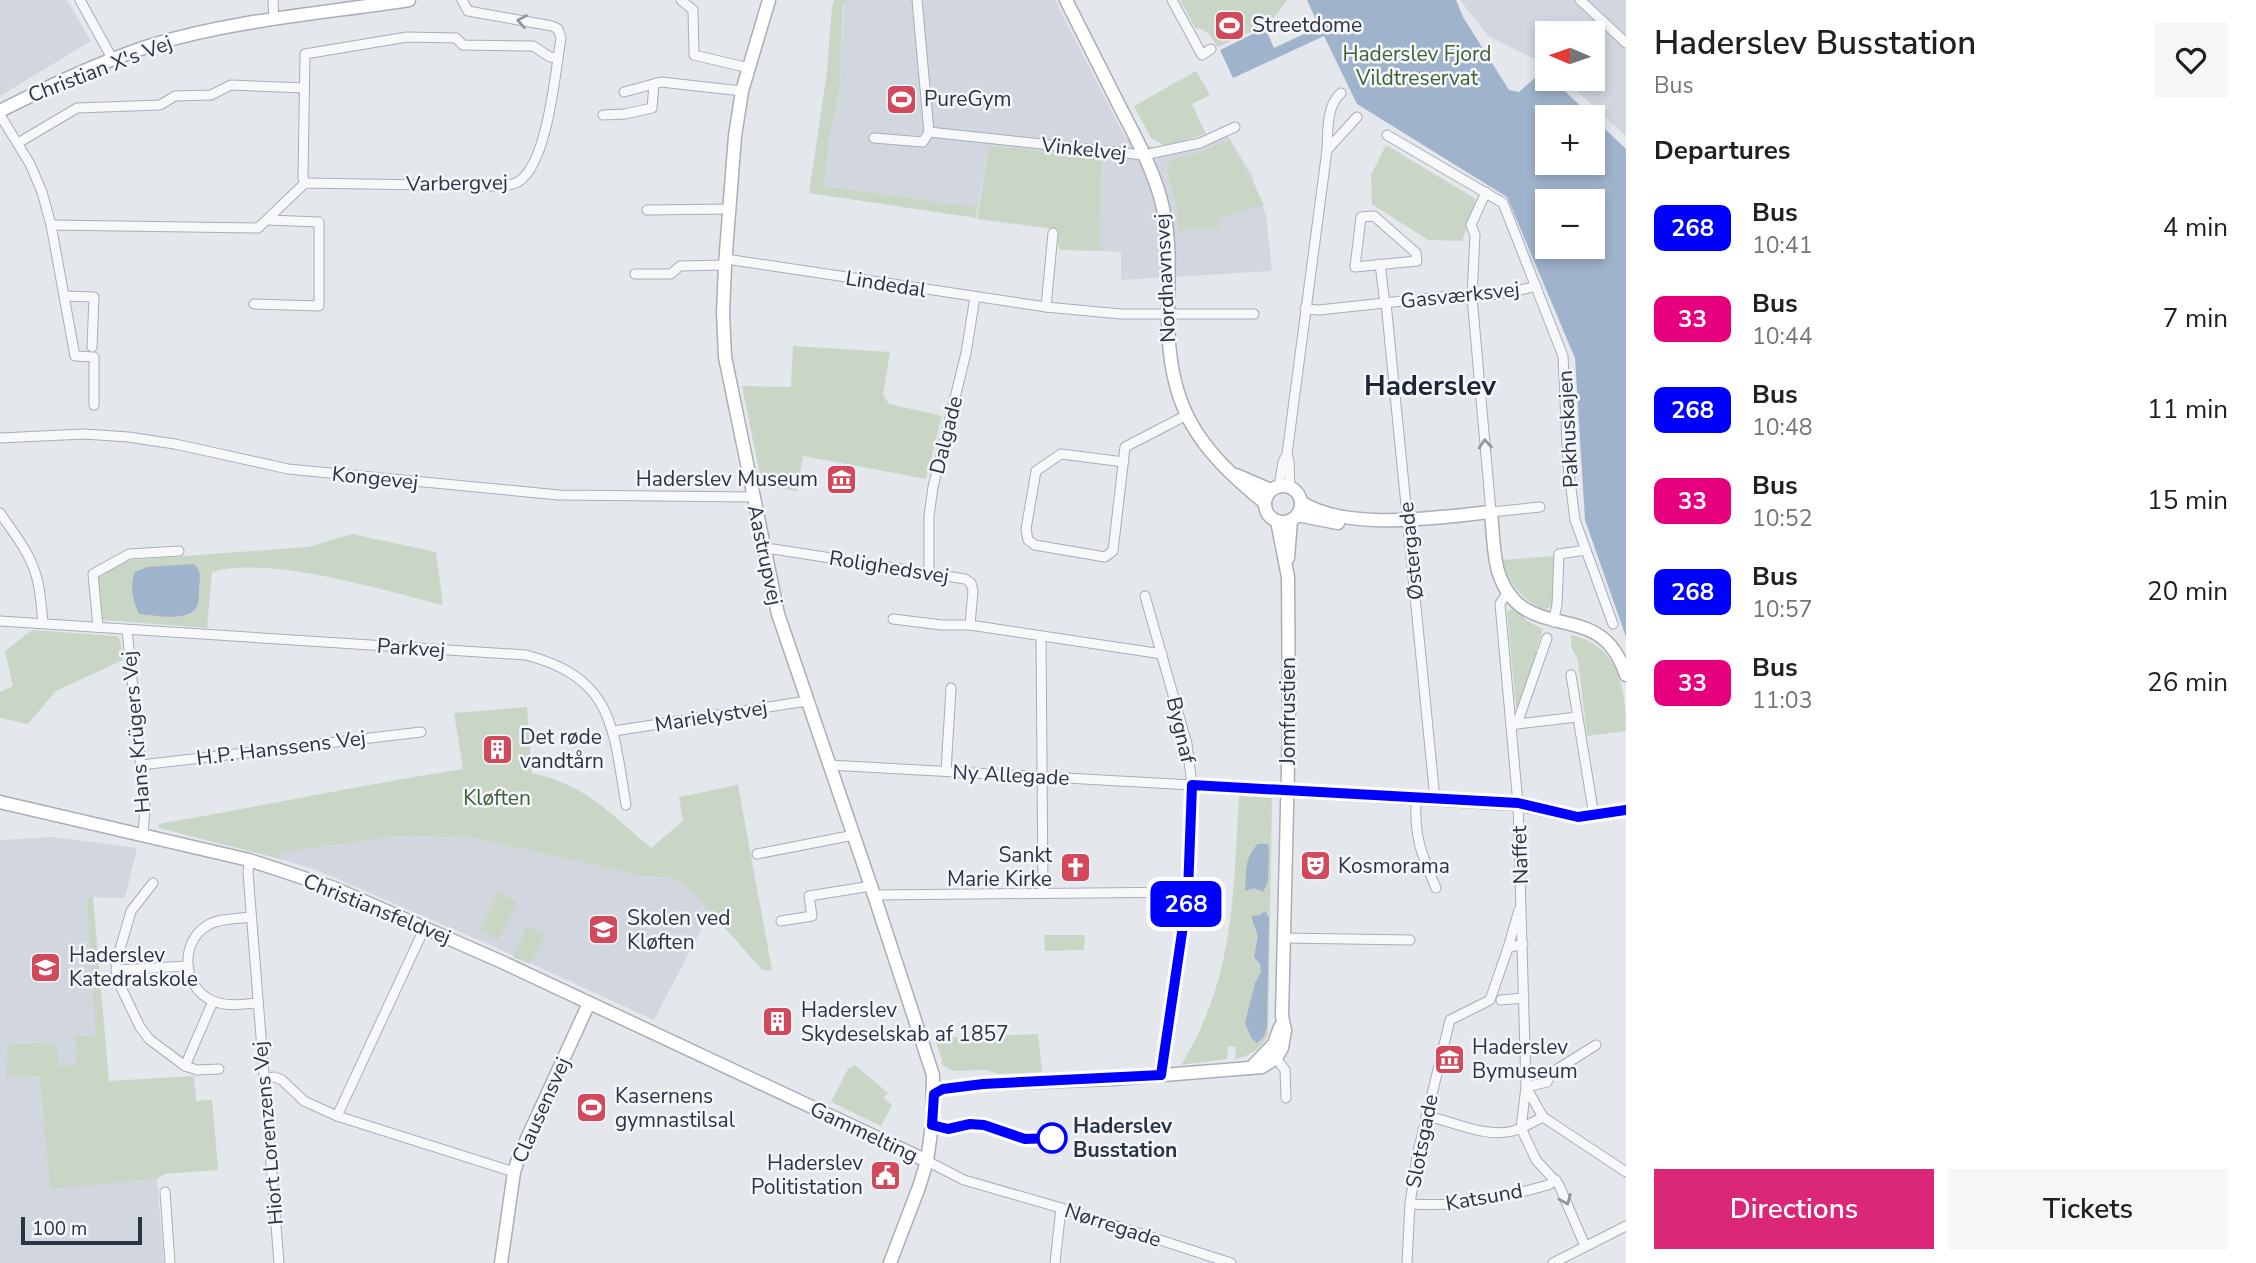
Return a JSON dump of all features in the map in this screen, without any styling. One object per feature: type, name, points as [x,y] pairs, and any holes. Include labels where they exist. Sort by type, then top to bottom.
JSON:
[{"type":"street","points":[[80,0],[113,60]]},
{"type":"street","points":[[273,0],[274,20]]},
{"type":"street","name":"Christian X's Vej","points":[[0,113],[48,86],[164,42],[228,27],[409,0]]},
{"type":"street","name":"Varbergvej","points":[[305,183],[508,186],[518,182],[526,174],[542,149],[561,38],[558,29],[468,11],[462,0]]},
{"type":"street","points":[[681,0],[693,10],[694,55],[749,68]]},
{"type":"street","name":"Aastrupvej","points":[[769,0],[743,91],[735,136],[725,262],[725,357],[778,614],[933,1075],[934,1094],[927,1161],[890,1263]]},
{"type":"street","points":[[917,0],[929,132]]},
{"type":"street","name":"Nordhavnsvej","points":[[1066,0],[1156,183],[1164,212],[1171,369],[1185,416],[1204,444],[1238,482],[1265,503]]},
{"type":"street","points":[[1172,0],[1202,55],[1211,49]]},
{"type":"street","points":[[1580,0],[1626,43]]},
{"type":"street","points":[[51,225],[258,228],[305,183],[305,54],[407,37],[456,38],[463,45],[533,46],[550,57],[557,58]]},
{"type":"street","points":[[624,92],[661,82],[743,91]]},
{"type":"street","points":[[603,115],[625,114],[652,108],[654,84]]},
{"type":"street","points":[[18,143],[77,108],[160,105],[175,96],[211,95],[231,85],[304,88]]},
{"type":"street","points":[[1341,93],[1333,100],[1328,128],[1287,454],[1289,461],[1280,488],[1265,503],[1269,514],[1277,521],[1296,513],[1370,526],[1403,520],[1540,507]]},
{"type":"street","points":[[0,113],[30,164],[42,192],[51,225],[75,356],[94,357],[93,405]]},
{"type":"street","points":[[1327,150],[1357,117]]},
{"type":"street","name":"Vinkelvej","points":[[874,138],[923,142],[929,132],[1144,155],[1200,144],[1235,127]]},
{"type":"street","points":[[1387,135],[1490,194],[1471,225],[1475,235],[1472,298],[1499,573],[1508,591],[1532,613],[1601,637],[1616,652],[1626,675]]},
{"type":"street","name":"Pakhuskajen","points":[[1490,194],[1503,203],[1563,356],[1573,506],[1613,624]]},
{"type":"street","points":[[647,210],[729,209]]},
{"type":"street","name":"Gasværksvej","points":[[1374,216],[1416,253],[1417,261],[1380,264],[1355,267],[1362,217],[1374,216]]},
{"type":"street","points":[[254,304],[318,306],[319,222],[268,220]]},
{"type":"street","points":[[1046,307],[1053,233]]},
{"type":"street","points":[[635,274],[671,274],[680,266],[725,262]]},
{"type":"street","name":"Lindedal","points":[[725,262],[1046,307],[1121,314],[1254,314]]},
{"type":"street","name":"Gasværksvej","points":[[1380,264],[1385,303]]},
{"type":"street","name":"Gasværksvej","points":[[1305,309],[1319,310],[1450,296],[1472,298],[1512,293],[1536,286]]},
{"type":"street","points":[[64,296],[94,297],[92,347]]},
{"type":"street","name":"Dalgade","points":[[929,573],[929,516],[933,487],[966,353],[975,297]]},
{"type":"street","name":"Østergade","points":[[1385,303],[1403,520],[1435,799]]},
{"type":"street","points":[[1124,462],[1061,454],[1036,471],[1026,529],[1028,540],[1035,545],[1105,557],[1113,551],[1124,462],[1125,447],[1185,416]]},
{"type":"street","name":"Kongevej","points":[[0,438],[84,434],[128,437],[175,444],[288,469],[559,495],[753,497]]},
{"type":"street","name":"Nordhavnsvej","points":[[1232,474],[1280,488]]},
{"type":"street","points":[[1280,488],[1298,493],[1296,513]]},
{"type":"street","points":[[0,513],[35,571],[43,623]]},
{"type":"street","name":"Jomfrustien","points":[[1276,1058],[1284,1040],[1282,1016],[1287,790],[1287,568],[1296,513]]},
{"type":"street","name":"Jomfrustien","points":[[1277,521],[1287,568]]},
{"type":"street","name":"Rolighedsvej","points":[[763,550],[773,549],[965,579],[971,583],[973,591],[970,625]]},
{"type":"street","points":[[1553,622],[1557,605],[1559,554],[1586,550]]},
{"type":"street","points":[[98,628],[93,574],[129,554],[179,551]]},
{"type":"street","name":"Naffet","points":[[1508,591],[1500,604],[1514,724],[1518,803],[1526,1087],[1521,1128]]},
{"type":"street","name":"Bygnaf","points":[[1145,596],[1187,744],[1192,785],[1188,892],[1161,1075]]},
{"type":"street","points":[[892,619],[942,625],[970,625],[1162,654]]},
{"type":"street","name":"Parkvej","points":[[0,621],[526,655],[545,660],[569,671],[590,689],[606,710],[614,731],[626,806]]},
{"type":"street","name":"Hans Krügers Vej","points":[[127,630],[145,807],[143,835]]},
{"type":"street","points":[[1041,636],[1043,893]]},
{"type":"street","points":[[1547,638],[1514,724],[1577,717]]},
{"type":"street","points":[[1571,674],[1594,816]]},
{"type":"street","points":[[946,771],[951,688]]},
{"type":"street","name":"Marielystvej","points":[[614,731],[807,701]]},
{"type":"street","name":"H.P. Hanssens Vej","points":[[141,765],[421,732]]},
{"type":"street","name":"Ny Allegade","points":[[829,765],[1192,785]]},
{"type":"street","points":[[1192,785],[1518,803],[1578,817],[1626,810]]},
{"type":"street","points":[[1416,797],[1417,839],[1436,888]]},
{"type":"street","name":"Christiansfeldvej","points":[[0,802],[249,860],[334,888],[735,1070]]},
{"type":"street","points":[[757,854],[853,835]]},
{"type":"street","name":"Hiort Lorenzens Vej","points":[[249,860],[257,1003],[279,1263]]},
{"type":"street","points":[[153,883],[131,911],[116,963],[117,979],[144,1034],[185,1066],[213,1001]]},
{"type":"street","points":[[780,921],[812,916],[809,896],[873,891],[1188,892]]},
{"type":"street","name":"Naffet","points":[[1450,1020],[1490,1000],[1521,901]]},
{"type":"street","points":[[251,918],[219,920],[208,925],[193,941],[187,966],[198,990],[213,1001],[224,1004],[257,1003]]},
{"type":"street","points":[[337,1116],[425,927]]},
{"type":"street","points":[[1284,938],[1410,940]]},
{"type":"street","points":[[1507,948],[1523,944]]},
{"type":"street","points":[[116,970],[187,966]]},
{"type":"street","points":[[1501,1000],[1524,998]]},
{"type":"street","name":"Clausensvej","points":[[501,1263],[514,1172],[519,1156],[589,1003]]},
{"type":"street","name":"Jomfrustien","points":[[1250,1068],[1274,1044],[1282,1016]]},
{"type":"street","name":"Slotsgade","points":[[1407,1263],[1410,1204],[1426,1115],[1450,1020]]},
{"type":"street","points":[[1526,1087],[1547,1082],[1550,1073],[1596,1045]]},
{"type":"street","points":[[934,1094],[943,1089],[983,1084],[1262,1067],[1276,1058],[1285,1070],[1286,1098]]},
{"type":"street","name":"Hiort Lorenzens Vej","points":[[185,1066],[197,1070],[219,1069]]},
{"type":"street","name":"Gammelting","points":[[735,1070],[964,1180],[996,1189]]},
{"type":"street","points":[[264,1078],[275,1077],[282,1080],[304,1101],[337,1116],[514,1172]]},
{"type":"street","name":"Naffet","points":[[1526,1087],[1543,1117]]},
{"type":"street","points":[[1426,1115],[1478,1130],[1502,1132],[1521,1128],[1543,1117],[1626,1172]]},
{"type":"street","points":[[1521,1128],[1536,1160],[1556,1180],[1585,1247]]},
{"type":"street","name":"Katsund","points":[[1410,1204],[1476,1203],[1548,1185],[1556,1180]]},
{"type":"street","name":"Nørregade","points":[[996,1189],[1231,1263]]},
{"type":"street","points":[[166,1192],[170,1263]]},
{"type":"street","points":[[1055,1263],[1061,1208]]},
{"type":"street","points":[[1553,1263],[1626,1226]]},
{"type":"shaded area","points":[[0,0],[67,0],[91,41],[0,96]]},
{"type":"shaded area","points":[[855,0],[1055,0],[1125,137],[1157,149],[1228,136],[1251,173],[1266,215],[1272,271],[1121,280],[1121,252],[1100,251],[1102,155],[989,146],[976,218],[977,207],[824,186],[828,144],[840,87],[844,3]]},
{"type":"shaded area","points":[[1460,0],[1626,0],[1626,136],[1605,117],[1605,105],[1592,105],[1577,91],[1605,91],[1605,21],[1535,21],[1535,59],[1488,36]]},
{"type":"shaded area","points":[[399,836],[474,838],[643,876],[672,878],[696,895],[711,911],[654,1020],[317,870],[280,859],[280,852]]},
{"type":"shaded area","name":"Haderslev Katedralskole","points":[[53,837],[137,848],[125,898],[86,899],[101,1095],[196,1088],[196,1101],[212,1100],[218,1170],[49,1173],[50,1188],[157,1179],[164,1263],[0,1263],[0,840]]},
{"type":"green space","points":[[834,0],[855,0],[843,4],[840,87],[828,144],[824,186],[977,207],[976,218],[809,193],[827,71]]},
{"type":"green space","name":"Streetdome","points":[[1180,0],[1287,0],[1270,23],[1218,47],[1209,34],[1200,28],[1196,29]]},
{"type":"green space","points":[[1196,71],[1210,95],[1192,104],[1206,134],[1165,146],[1151,138],[1134,106]]},
{"type":"green space","points":[[1230,140],[1264,205],[1217,218],[1219,229],[1188,229],[1179,233],[1177,207],[1167,170],[1171,160]]},
{"type":"green space","points":[[1386,145],[1474,198],[1462,241],[1428,240],[1372,204],[1371,175]]},
{"type":"green space","points":[[989,146],[1102,155],[1100,251],[1060,250],[1054,229],[977,219]]},
{"type":"green space","points":[[793,346],[890,352],[883,395],[889,404],[942,416],[926,479],[803,456],[797,491],[762,485],[742,386],[791,387]]},
{"type":"green space","points":[[352,534],[436,552],[443,605],[326,576],[264,568],[236,568],[212,572],[207,628],[103,620],[97,581],[99,575],[130,560],[308,547]]},
{"type":"green space","points":[[1555,556],[1553,605],[1544,610],[1517,590],[1502,560]]},
{"type":"green space","points":[[1514,608],[1527,621],[1543,629],[1519,708],[1516,708],[1507,611]]},
{"type":"green space","points":[[32,630],[116,636],[120,639],[123,660],[56,691],[28,724],[0,718],[0,692],[13,686],[5,651]]},
{"type":"green space","points":[[1571,635],[1600,648],[1616,671],[1624,699],[1626,731],[1587,736],[1578,660],[1571,647]]},
{"type":"green space","name":"Kløften","points":[[527,707],[532,773],[551,778],[583,793],[610,812],[651,848],[683,821],[679,797],[738,785],[772,970],[762,970],[696,895],[672,878],[643,876],[474,838],[399,836],[281,852],[280,859],[159,828],[159,824],[463,769],[454,713]]},
{"type":"green space","points":[[1239,796],[1272,798],[1268,1036],[1262,1045],[1240,1058],[1235,1059],[1236,1047],[1228,1046],[1227,1059],[1181,1065],[1199,1033],[1221,968],[1232,902]]},
{"type":"green space","points":[[498,892],[517,902],[498,940],[479,931]]},
{"type":"green space","points":[[93,897],[109,1081],[194,1076],[195,1101],[212,1100],[218,1170],[50,1189],[40,1076],[6,1078],[8,1045],[56,1042],[59,1067],[77,1065],[75,1037],[96,1035],[86,899]]},
{"type":"green space","points":[[528,926],[545,934],[530,964],[513,957]]},
{"type":"green space","points":[[1044,935],[1085,935],[1084,950],[1045,951]]},
{"type":"green space","points":[[1038,1034],[1042,1072],[998,1074],[986,1070],[953,1071],[941,1064],[942,1059],[934,1038]]},
{"type":"green space","points":[[855,1065],[888,1093],[883,1098],[892,1105],[881,1126],[831,1102],[848,1069]]},
{"type":"water","name":"Haderslev Fjord Vildtreservat","points":[[1307,0],[1456,0],[1463,17],[1509,90],[1519,92],[1535,78],[1535,91],[1565,91],[1579,105],[1535,105],[1535,175],[1605,175],[1605,129],[1626,149],[1626,637],[1585,520],[1575,358],[1507,197],[1357,104],[1324,36],[1233,78],[1220,50],[1265,28],[1274,48],[1319,27]]},
{"type":"water","points":[[194,564],[200,579],[198,603],[193,611],[187,615],[171,617],[139,614],[132,593],[135,572],[147,567]]},
{"type":"water","points":[[1258,844],[1268,844],[1268,882],[1263,892],[1254,888],[1245,891],[1248,861]]},
{"type":"water","points":[[1265,911],[1269,918],[1267,1026],[1264,1037],[1257,1043],[1252,1039],[1245,1023],[1255,983],[1261,972],[1260,964],[1254,957],[1258,936],[1251,916]]},
{"type":"bus line","name":"268","points":[[1052,1138],[1025,1139],[984,1125],[970,1124],[948,1129],[932,1125],[934,1094],[943,1089],[983,1084],[1161,1075],[1188,892],[1192,785],[1518,803],[1578,817],[1626,810]]},
{"type":"place","name":"Streetdome","points":[[1229,25]]},
{"type":"place","name":"PureGym","points":[[901,99]]},
{"type":"place","name":"Haderslev Museum","points":[[841,479]]},
{"type":"place","name":"Det røde vandtårn","points":[[497,749]]},
{"type":"place","name":"Kosmorama","points":[[1315,866]]},
{"type":"place","name":"Sankt Marie Kirke","points":[[1075,867]]},
{"type":"place","name":"Skolen ved Kløften","points":[[604,930]]},
{"type":"place","name":"Haderslev Katedralskole","points":[[46,967]]},
{"type":"place","name":"Haderslev Skydeselskab af 1857","points":[[778,1022]]},
{"type":"place","name":"Haderslev Bymuseum","points":[[1449,1059]]},
{"type":"place","name":"Kasernens gymnastilsal","points":[[592,1108]]},
{"type":"place","name":"Haderslev Busstation","points":[[1052,1138]]},
{"type":"place","name":"Haderslev Politistation","points":[[886,1175]]},
{"type":"district","name":"Haderslev","points":[[1430,386]]}]
